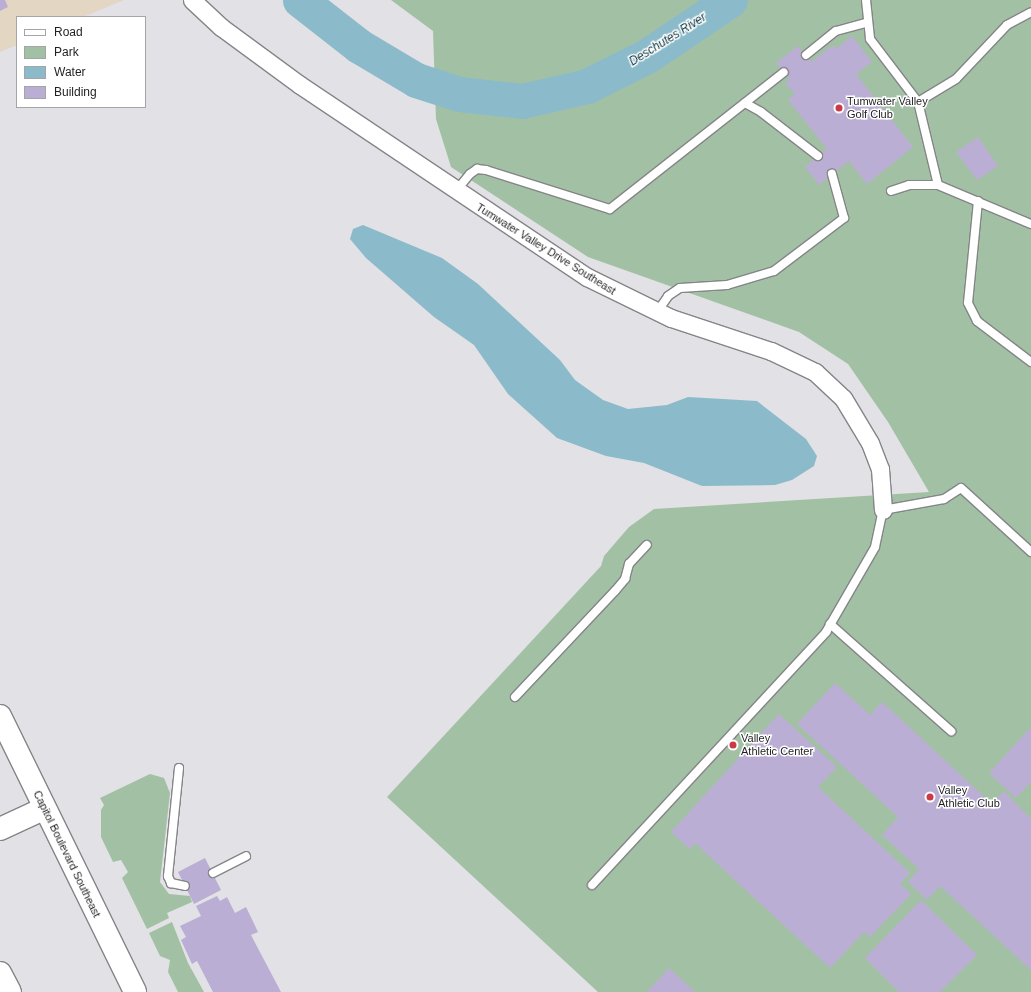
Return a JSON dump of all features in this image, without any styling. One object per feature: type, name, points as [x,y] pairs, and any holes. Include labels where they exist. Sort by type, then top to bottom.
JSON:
[{"type":"main road","name":"Capitol Boulevard Southeast","points":[[0,716],[43,808],[135,992]]},
{"type":"main road","points":[[0,830],[43,808]]},
{"type":"main road","points":[[0,973],[10,992]]},
{"type":"street","name":"Tumwater Valley Drive Southeast","points":[[192,0],[252,50],[455,192],[587,277],[658,312],[786,357],[815,372],[830,384],[853,412],[870,443],[880,469],[883,510]]},
{"type":"lane","points":[[866,0],[866,23],[870,39],[883,60],[918,102],[938,185]]},
{"type":"lane","points":[[918,102],[956,79],[1007,25],[1031,12]]},
{"type":"lane","points":[[806,55],[836,31],[866,23]]},
{"type":"lane","points":[[455,192],[474,172],[486,170],[610,209],[784,72]]},
{"type":"lane","points":[[744,103],[761,112],[818,156]]},
{"type":"lane","points":[[658,312],[668,296],[680,288],[727,285],[774,271],[844,218],[832,174]]},
{"type":"lane","points":[[891,191],[909,185],[938,185],[1031,224]]},
{"type":"lane","points":[[978,201],[968,303],[977,321],[1031,362]]},
{"type":"lane","points":[[592,885],[830,624],[875,547],[883,510],[944,499],[961,488],[1031,552]]},
{"type":"lane","points":[[515,697],[615,591],[625,579],[630,564],[647,545]]},
{"type":"lane","points":[[830,624],[951,731]]},
{"type":"lane","points":[[179,768],[168,876],[171,883],[185,886]]},
{"type":"lane","points":[[213,873],[246,856]]},
{"type":"shaded area","points":[[0,0],[124,0],[85,16],[16,16],[16,45],[0,52]]},
{"type":"green space","points":[[391,0],[1031,0],[1031,992],[598,992],[387,797],[601,566],[604,556],[629,527],[654,509],[929,492],[888,422],[848,364],[799,332],[588,257],[451,167],[436,119],[433,31]]},
{"type":"green space","points":[[150,774],[164,778],[170,793],[160,882],[169,894],[190,896],[192,902],[167,913],[169,918],[147,929],[122,878],[128,872],[121,860],[113,862],[101,837],[101,810],[104,805],[100,798]]},
{"type":"green space","points":[[172,922],[188,963],[204,992],[178,992],[168,972],[170,960],[160,956],[149,933]]},
{"type":"water","points":[[363,225],[442,258],[478,284],[560,360],[575,380],[603,400],[628,409],[667,405],[688,397],[757,401],[806,439],[817,456],[814,466],[792,480],[775,485],[702,486],[644,463],[606,456],[557,438],[508,394],[474,345],[434,317],[366,258],[350,239],[353,229]]},
{"type":"building","points":[[0,0],[5,0],[8,7],[0,11]]},
{"type":"building","name":"Tumwater Valley Golf Club","points":[[852,36],[872,62],[856,74],[913,147],[867,184],[849,161],[819,185],[805,167],[827,149],[788,100],[795,94],[785,83],[790,80],[776,63],[798,46],[811,62],[833,45],[836,49]]},
{"type":"building","points":[[978,137],[998,166],[977,180],[956,152]]},
{"type":"building","name":"Valley Athletic Club","points":[[835,683],[870,715],[882,702],[992,804],[1004,791],[1031,819],[1031,970],[940,886],[927,900],[908,882],[919,869],[882,835],[898,817],[797,724]]},
{"type":"building","points":[[779,714],[837,767],[818,787],[910,873],[900,884],[911,894],[870,937],[864,932],[830,968],[695,843],[690,849],[671,832]]},
{"type":"building","points":[[1031,727],[1031,782],[1016,798],[989,773]]},
{"type":"building","points":[[205,858],[221,890],[194,904],[178,872]]},
{"type":"building","points":[[217,896],[220,901],[227,897],[235,913],[246,907],[258,932],[251,935],[281,992],[213,992],[197,961],[192,964],[181,940],[186,937],[180,926],[201,916],[196,906]]},
{"type":"building","points":[[921,900],[977,955],[940,992],[899,992],[865,958]]},
{"type":"building","points":[[669,968],[695,992],[647,992]]},
{"type":"waterway","name":"Deschutes River","points":[[300,0],[359,46],[416,80],[459,94],[522,101],[587,86],[647,56],[730,0]]},
{"type":"place","name":"Tumwater Valley Golf Club","points":[[839,108]]},
{"type":"place","name":"Valley Athletic Center","points":[[733,745]]},
{"type":"place","name":"Valley Athletic Club","points":[[930,797]]}]
